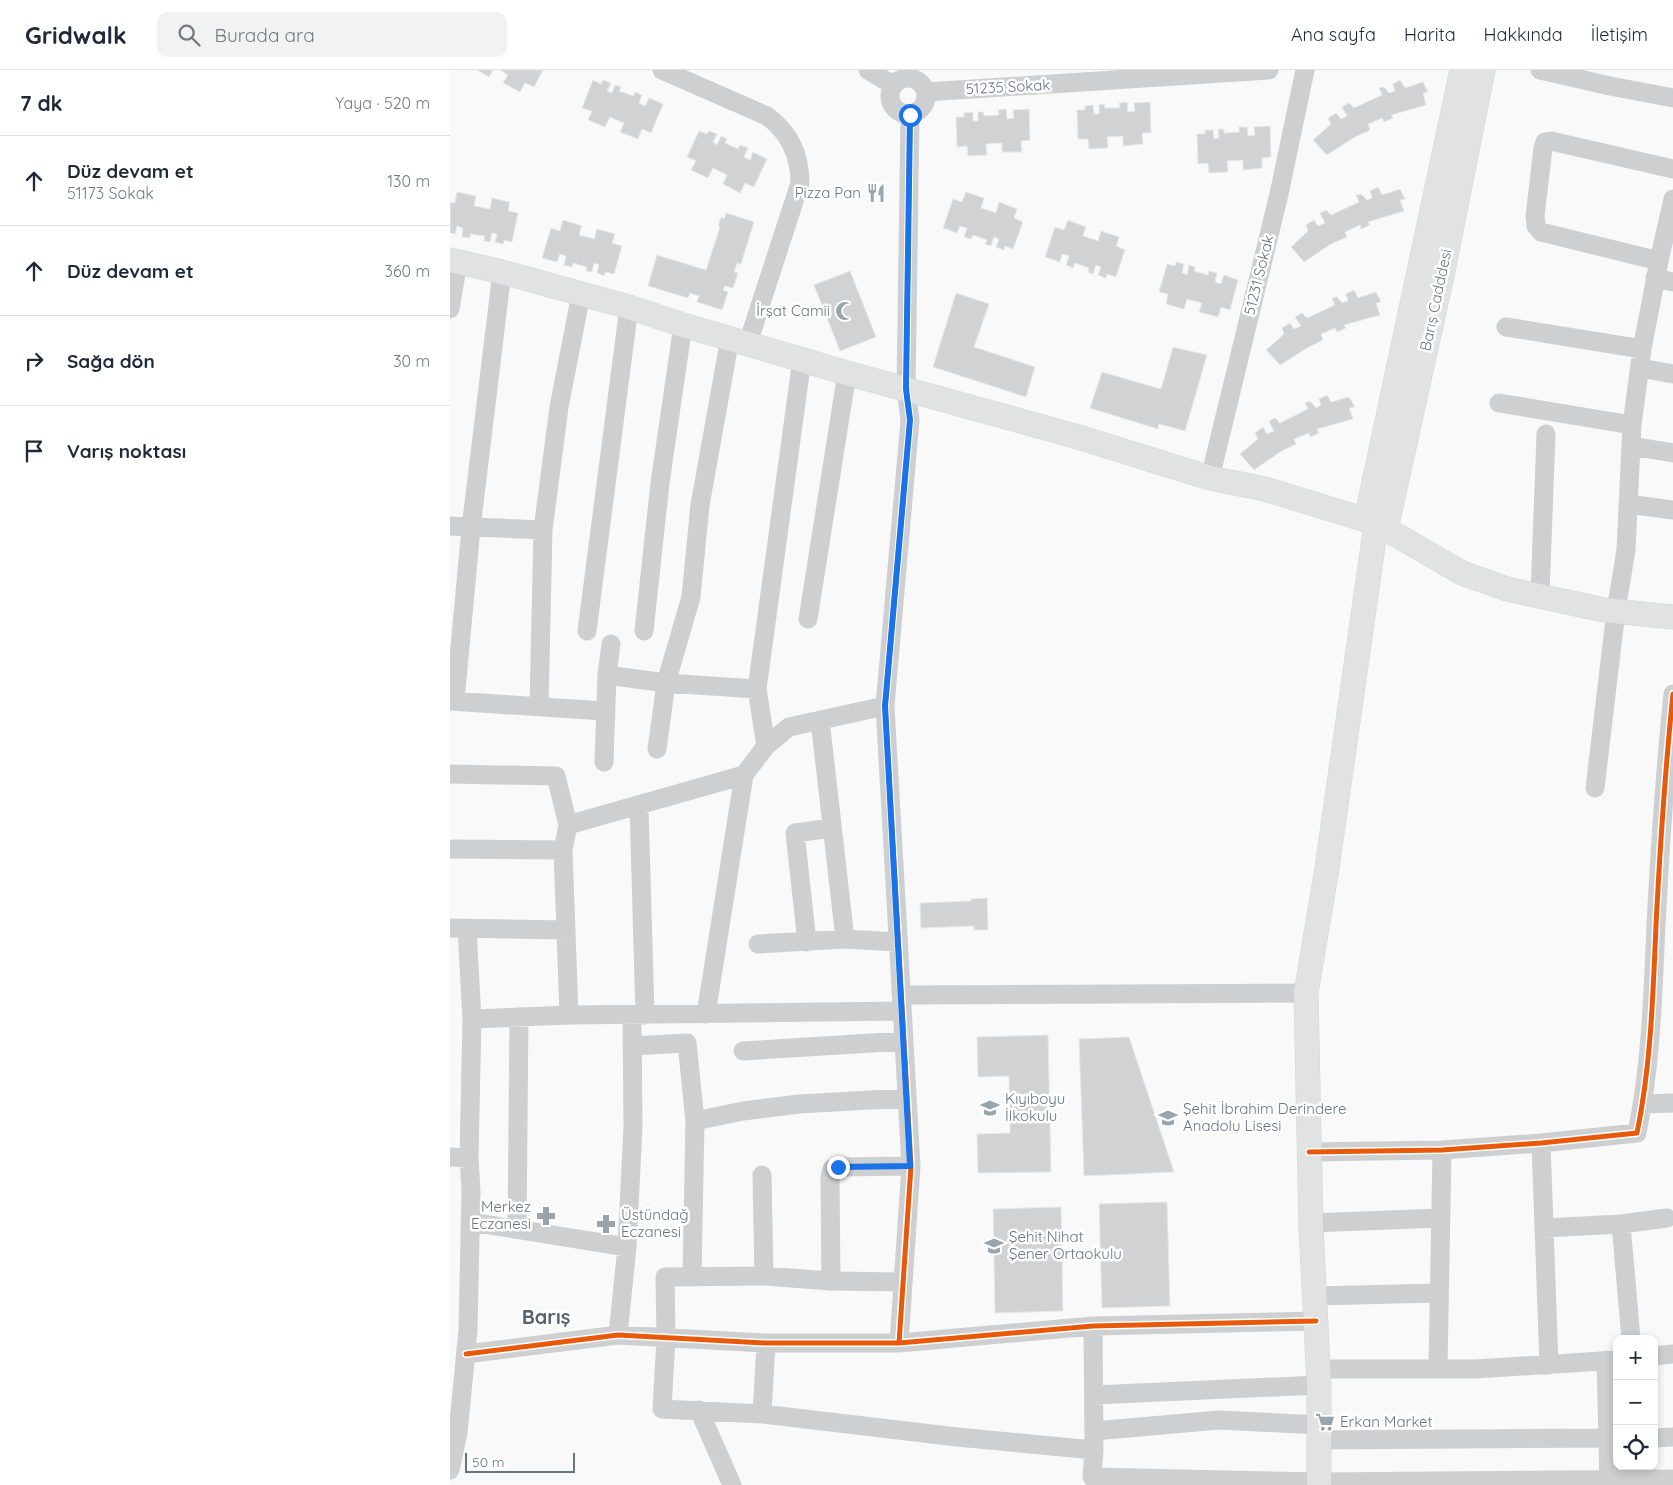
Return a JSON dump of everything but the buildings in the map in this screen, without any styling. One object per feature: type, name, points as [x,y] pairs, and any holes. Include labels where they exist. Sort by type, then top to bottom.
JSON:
[{"type":"main road","name":"Barış Cadddesi","points":[[1376,525],[1462,70]]},
{"type":"main road","name":"Barış Cadddesi","points":[[1376,525],[1443,271],[1483,70]]},
{"type":"main road","points":[[454,261],[502,272],[629,307],[847,373],[1075,436],[1210,478],[1265,489],[1376,525],[1462,573],[1507,588],[1616,611],[1673,617]]},
{"type":"main road","points":[[1319,1483],[1318,1377],[1311,1223],[1306,992],[1327,868],[1376,525]]},
{"type":"street","points":[[657,749],[666,683],[691,597],[700,506],[739,341],[800,183],[799,163],[796,153],[787,135],[767,116],[662,70]]},
{"type":"street","points":[[868,70],[893,86]]},
{"type":"street","name":"51235 Sokak","points":[[926,92],[1270,70]]},
{"type":"street","name":"51231 Sokak","points":[[1210,478],[1279,194],[1305,70]]},
{"type":"street","points":[[1540,70],[1613,78],[1673,98]]},
{"type":"street","points":[[902,79],[913,79],[923,86],[926,92],[926,98],[921,109],[910,115],[904,114],[893,107],[890,96],[893,86],[902,79]]},
{"type":"street","points":[[899,1343],[910,1166],[885,706],[910,420],[906,389],[910,115]]},
{"type":"street","points":[[1662,273],[1541,232],[1538,229],[1535,216],[1545,142],[1551,141],[1673,169]]},
{"type":"street","points":[[1595,788],[1616,611],[1626,550],[1632,425],[1642,349],[1662,273],[1673,199]]},
{"type":"street","points":[[450,309],[454,261]]},
{"type":"street","points":[[502,272],[471,528],[453,701],[605,711]]},
{"type":"street","points":[[539,706],[543,530],[559,407],[581,294]]},
{"type":"street","points":[[586,631],[629,307]]},
{"type":"street","points":[[644,631],[660,483],[683,324]]},
{"type":"street","points":[[1506,327],[1642,349]]},
{"type":"street","points":[[766,746],[757,690],[802,359]]},
{"type":"street","points":[[1640,368],[1673,374]]},
{"type":"street","points":[[808,618],[847,373]]},
{"type":"street","points":[[1499,403],[1632,425]]},
{"type":"street","points":[[1540,595],[1546,434]]},
{"type":"street","points":[[1632,446],[1673,453]]},
{"type":"street","points":[[1628,504],[1673,510]]},
{"type":"street","points":[[450,526],[543,530]]},
{"type":"street","points":[[604,762],[607,676],[611,644]]},
{"type":"street","points":[[607,676],[757,690]]},
{"type":"street","points":[[1309,1152],[1442,1150],[1637,1133],[1643,1104],[1665,899],[1665,773],[1673,694]]},
{"type":"street","points":[[706,1014],[744,775],[766,746],[789,727],[885,706]]},
{"type":"street","points":[[820,720],[845,939]]},
{"type":"street","points":[[450,774],[556,776],[568,825],[563,850],[569,1015]]},
{"type":"street","points":[[568,825],[744,775]]},
{"type":"street","points":[[618,1335],[627,1247],[633,1127],[632,1046],[638,1015],[638,806]]},
{"type":"street","points":[[807,942],[795,833],[832,828]]},
{"type":"street","points":[[450,849],[563,850]]},
{"type":"street","points":[[450,1470],[458,1433],[466,1354],[471,1222],[469,1158],[472,1018],[458,928],[565,930]]},
{"type":"street","points":[[758,944],[845,939],[898,942]]},
{"type":"street","points":[[472,1018],[706,1014],[902,1003],[1306,992]]},
{"type":"street","points":[[517,1229],[519,1017]]},
{"type":"street","points":[[743,1051],[904,1041]]},
{"type":"street","points":[[632,1046],[687,1043],[695,1121],[692,1277]]},
{"type":"street","points":[[695,1121],[744,1111],[799,1104],[907,1098]]},
{"type":"street","points":[[1643,1104],[1673,1104]]},
{"type":"street","points":[[1541,1142],[1549,1365]]},
{"type":"street","points":[[1438,1369],[1442,1150]]},
{"type":"street","points":[[450,1157],[469,1158]]},
{"type":"street","points":[[831,1281],[830,1177],[832,1169],[838,1167],[910,1166]]},
{"type":"street","points":[[762,1175],[764,1276]]},
{"type":"street","points":[[1311,1223],[1441,1218]]},
{"type":"street","points":[[1544,1228],[1621,1224],[1667,1218]]},
{"type":"street","points":[[471,1222],[627,1247]]},
{"type":"street","points":[[1621,1224],[1631,1335]]},
{"type":"street","points":[[903,1282],[831,1281],[764,1276],[665,1277],[666,1338],[662,1409],[762,1414],[958,1437],[1094,1450]]},
{"type":"street","points":[[1314,1296],[1440,1293]]},
{"type":"street","points":[[466,1354],[618,1335],[766,1343],[899,1343],[1093,1326],[1316,1321]]},
{"type":"street","points":[[1093,1326],[1094,1450],[1092,1477],[1106,1481],[1522,1483],[1673,1479]]},
{"type":"street","points":[[762,1414],[766,1343]]},
{"type":"street","points":[[1658,1356],[1673,1354]]},
{"type":"street","points":[[1094,1395],[1318,1377],[1611,1360],[1612,1439],[1609,1482]]},
{"type":"street","points":[[699,1410],[732,1485]]},
{"type":"street","points":[[1094,1431],[1219,1420],[1319,1432],[1612,1439]]},
{"type":"street","points":[[1658,1438],[1673,1437]]},
{"type":"cycle path","points":[[899,1343],[911,1166],[885,706],[910,420],[906,389],[910,115]]},
{"type":"cycle path","points":[[1309,1152],[1442,1150],[1541,1143],[1637,1133],[1651,1029],[1661,838],[1673,694]]},
{"type":"cycle path","points":[[466,1354],[618,1335],[766,1343],[899,1343],[1093,1326],[1316,1321]]},
{"type":"place","name":"Pizza Pan","points":[[876,193]]},
{"type":"place","name":"İrşat Camii","points":[[845,311]]},
{"type":"place","name":"Kıyıboyu İlkokulu","points":[[990,1108]]},
{"type":"place","name":"Şehit İbrahim Derindere Anadolu Lisesi","points":[[1168,1118]]},
{"type":"place","name":"Merkez Eczanesi","points":[[546,1216]]},
{"type":"place","name":"Üstündağ Eczanesi","points":[[606,1224]]},
{"type":"place","name":"Şehit Nihat Şener Ortaokulu","points":[[994,1246]]},
{"type":"place","name":"Erkan Market","points":[[1325,1422]]},
{"type":"district","name":"Barış","points":[[546,1317]]},
{"type":"route","points":[[838,1167],[910,1166],[885,706],[910,420],[906,389],[910,115]]}]
